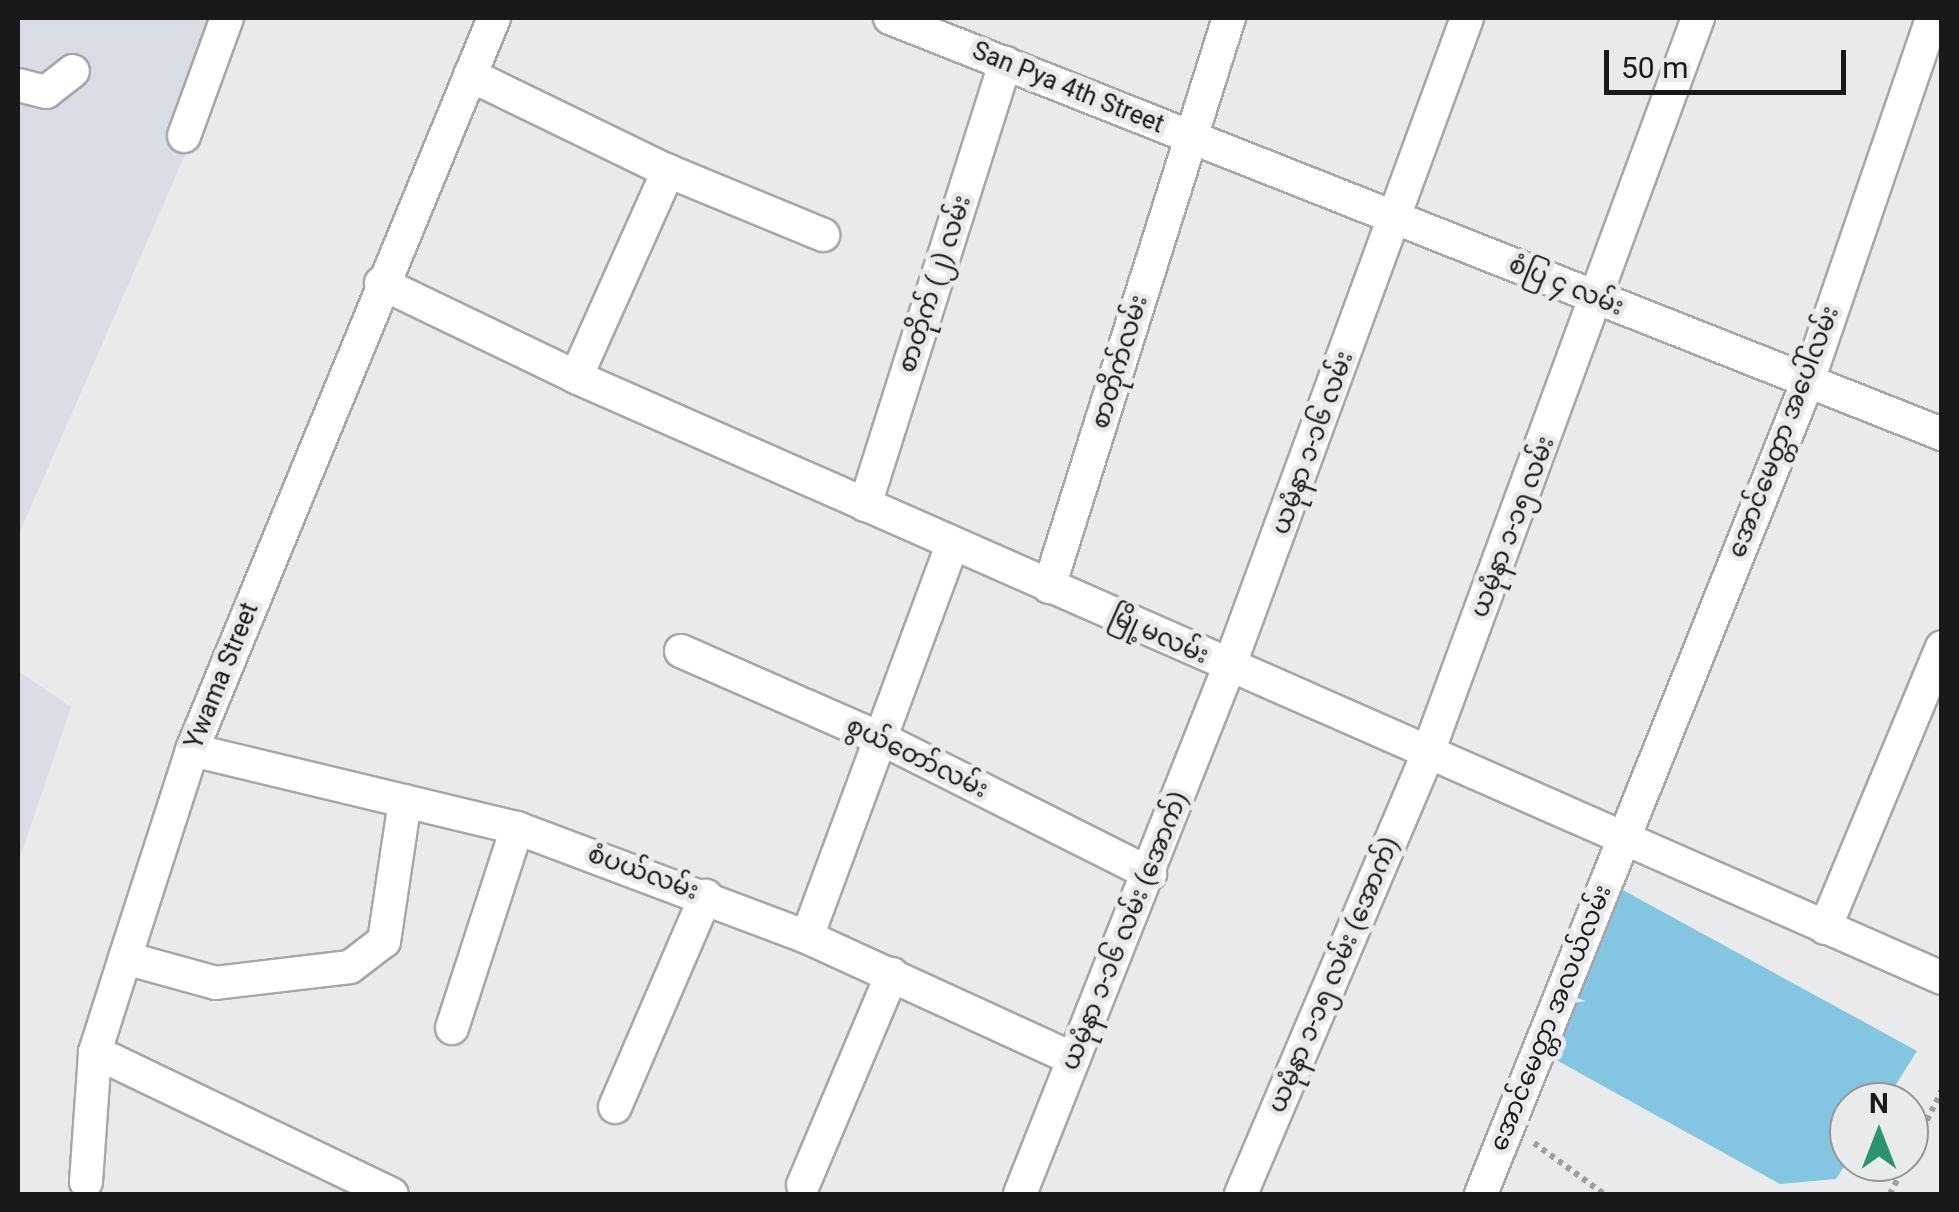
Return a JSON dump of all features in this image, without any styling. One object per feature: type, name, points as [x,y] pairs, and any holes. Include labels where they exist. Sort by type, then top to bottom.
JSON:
[{"type":"street","points":[[184,136],[227,18]]},
{"type":"street","name":"Ywama Street","points":[[86,1182],[95,1052],[192,750],[381,283],[494,18]]},
{"type":"street","name":"San Pya 4th Street","points":[[890,18],[1191,137]]},
{"type":"street","name":"စာတိုက်လမ်း","points":[[1049,587],[1229,18]]},
{"type":"street","name":"ယမုံနာ ၁-၁၆ လမ်း","points":[[1229,667],[1467,18]]},
{"type":"street","name":"ယမုံနာ ၁-၁၅ လမ်း","points":[[1427,755],[1599,299],[1698,18]]},
{"type":"street","name":"အောင်မေတ္တာ အပေါ်လမ်း","points":[[1621,841],[1808,381],[1932,18]]},
{"type":"street","name":"စာတိုက် (၂) လမ်း","points":[[865,505],[1005,63]]},
{"type":"street","points":[[18,85],[46,92],[73,71]]},
{"type":"street","points":[[470,74],[668,172],[823,235]]},
{"type":"street","name":"စံပြ ၄ လမ်း","points":[[1191,137],[1942,434]]},
{"type":"street","points":[[576,377],[668,172]]},
{"type":"street","name":"မြို့မလမ်း","points":[[381,283],[576,377],[1621,841],[1942,978]]},
{"type":"street","points":[[807,937],[884,740],[952,544]]},
{"type":"street","points":[[1825,928],[1942,647]]},
{"type":"street","name":"စွယ်တော်လမ်း","points":[[681,651],[884,740],[1150,874]]},
{"type":"street","name":"ယမုံနာ ၁-၁၆ လမ်း (အောက်)","points":[[1020,1194],[1229,667]]},
{"type":"street","name":"စံပယ်လမ်း","points":[[192,750],[517,828],[807,937],[1073,1059]]},
{"type":"street","name":"ယမုံနာ ၁-၁၅ လမ်း (အောက်)","points":[[1241,1194],[1427,755]]},
{"type":"street","points":[[125,958],[216,983],[350,967],[384,941],[405,801]]},
{"type":"street","points":[[452,1028],[517,828]]},
{"type":"street","name":"အောင်မေတ္တာ အလယ်လမ်း","points":[[1481,1194],[1621,841]]},
{"type":"street","points":[[615,1108],[706,896]]},
{"type":"street","points":[[803,1185],[892,974]]},
{"type":"street","points":[[95,1052],[392,1194]]},
{"type":"path","points":[[1929,1116],[1942,1090]]},
{"type":"path","points":[[1509,1124],[1604,1194]]},
{"type":"shaded area","points":[[18,18],[245,18],[18,536]]},
{"type":"shaded area","points":[[18,671],[71,707],[18,863]]},
{"type":"water","points":[[1621,889],[1917,1051],[1898,1082],[1829,1082],[1829,1180],[1780,1184],[1549,1056]]}]
